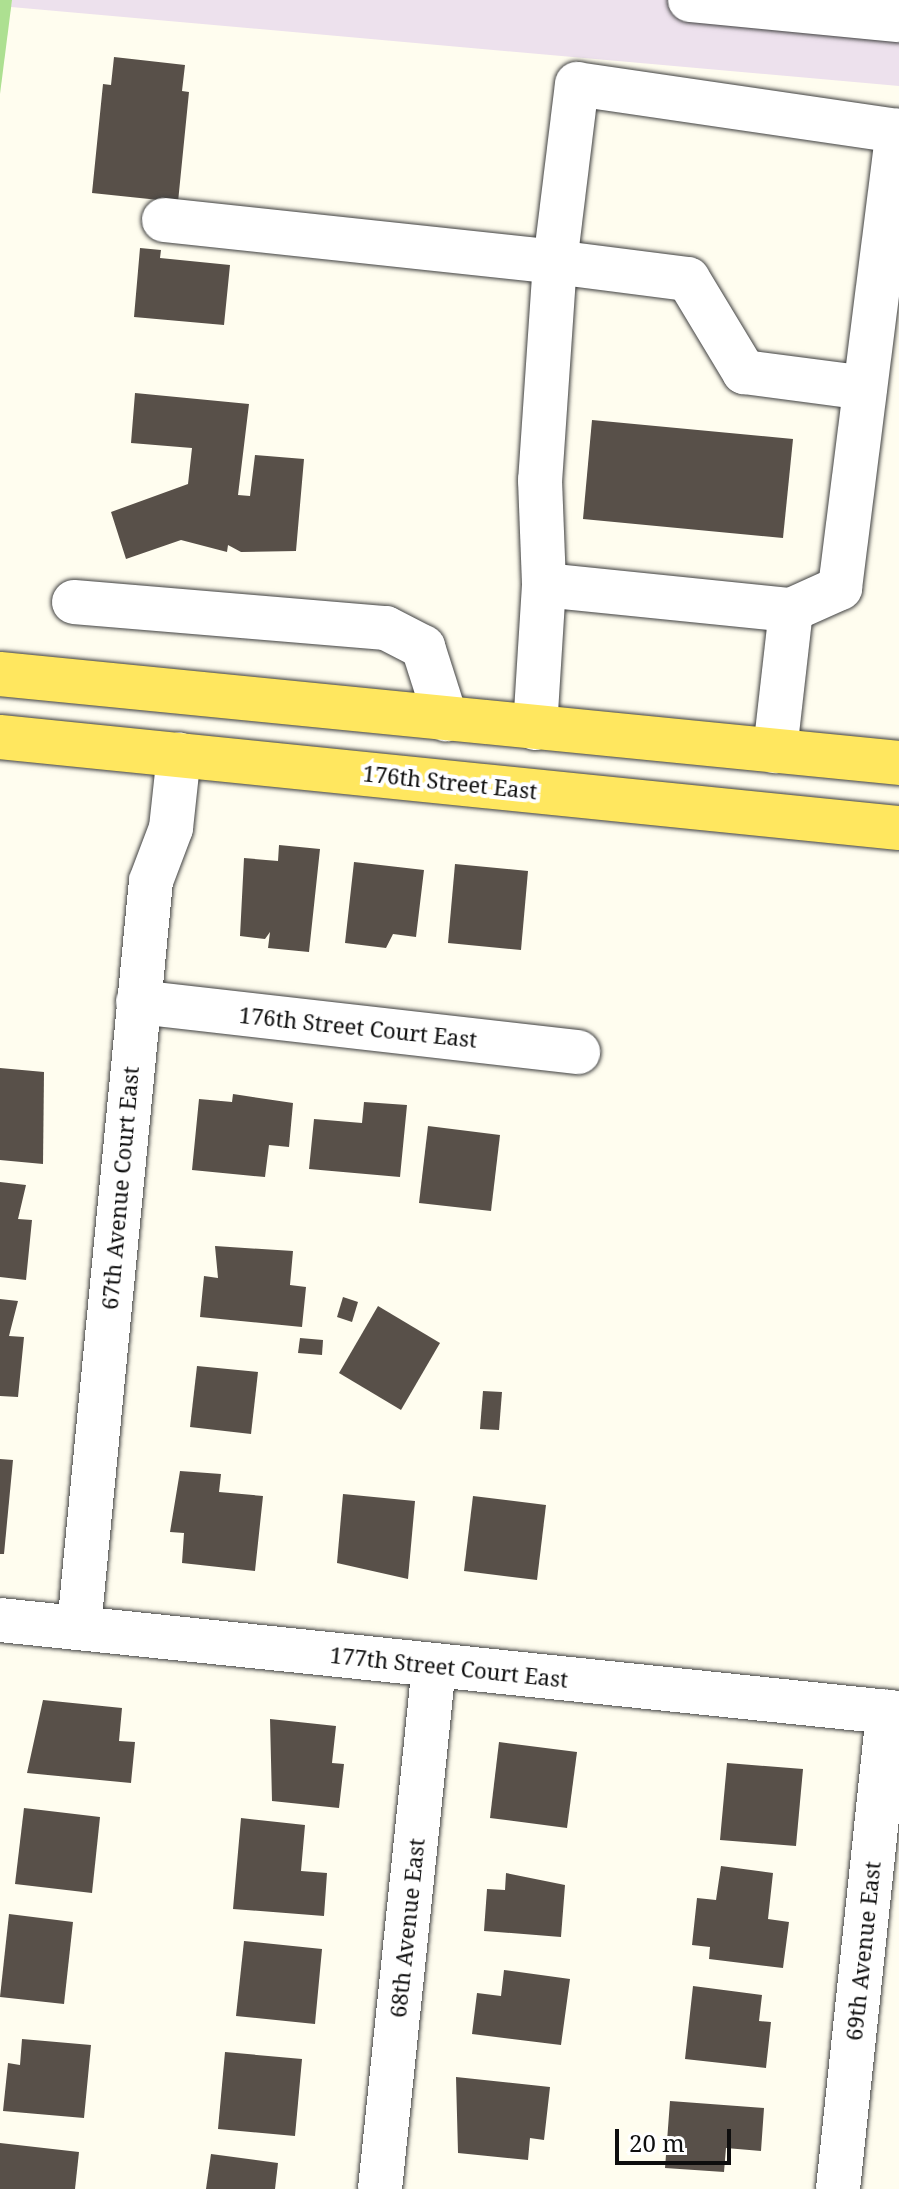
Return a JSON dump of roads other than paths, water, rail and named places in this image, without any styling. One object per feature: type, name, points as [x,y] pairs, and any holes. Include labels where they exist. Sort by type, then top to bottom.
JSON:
[{"type":"main road","points":[[0,674],[899,763]]},
{"type":"main road","name":"176th Street East","points":[[0,737],[899,828]]},
{"type":"street","points":[[690,0],[744,2],[899,20]]},
{"type":"street","points":[[535,728],[544,585],[540,480],[555,262],[577,84],[898,131],[840,588],[791,610],[544,585]]},
{"type":"street","points":[[164,220],[688,279],[744,372],[865,388]]},
{"type":"street","points":[[74,602],[386,628],[423,647],[446,719]]},
{"type":"street","points":[[775,751],[791,610]]},
{"type":"street","name":"67th Avenue Court East","points":[[79,1627],[151,881],[171,828],[179,754]]},
{"type":"street","name":"176th Street Court East","points":[[138,1002],[578,1052]]},
{"type":"street","name":"177th Street Court East","points":[[0,1620],[893,1713]]},
{"type":"street","name":"68th Avenue East","points":[[380,2189],[434,1666]]},
{"type":"street","name":"69th Avenue East","points":[[838,2189],[893,1713]]}]
